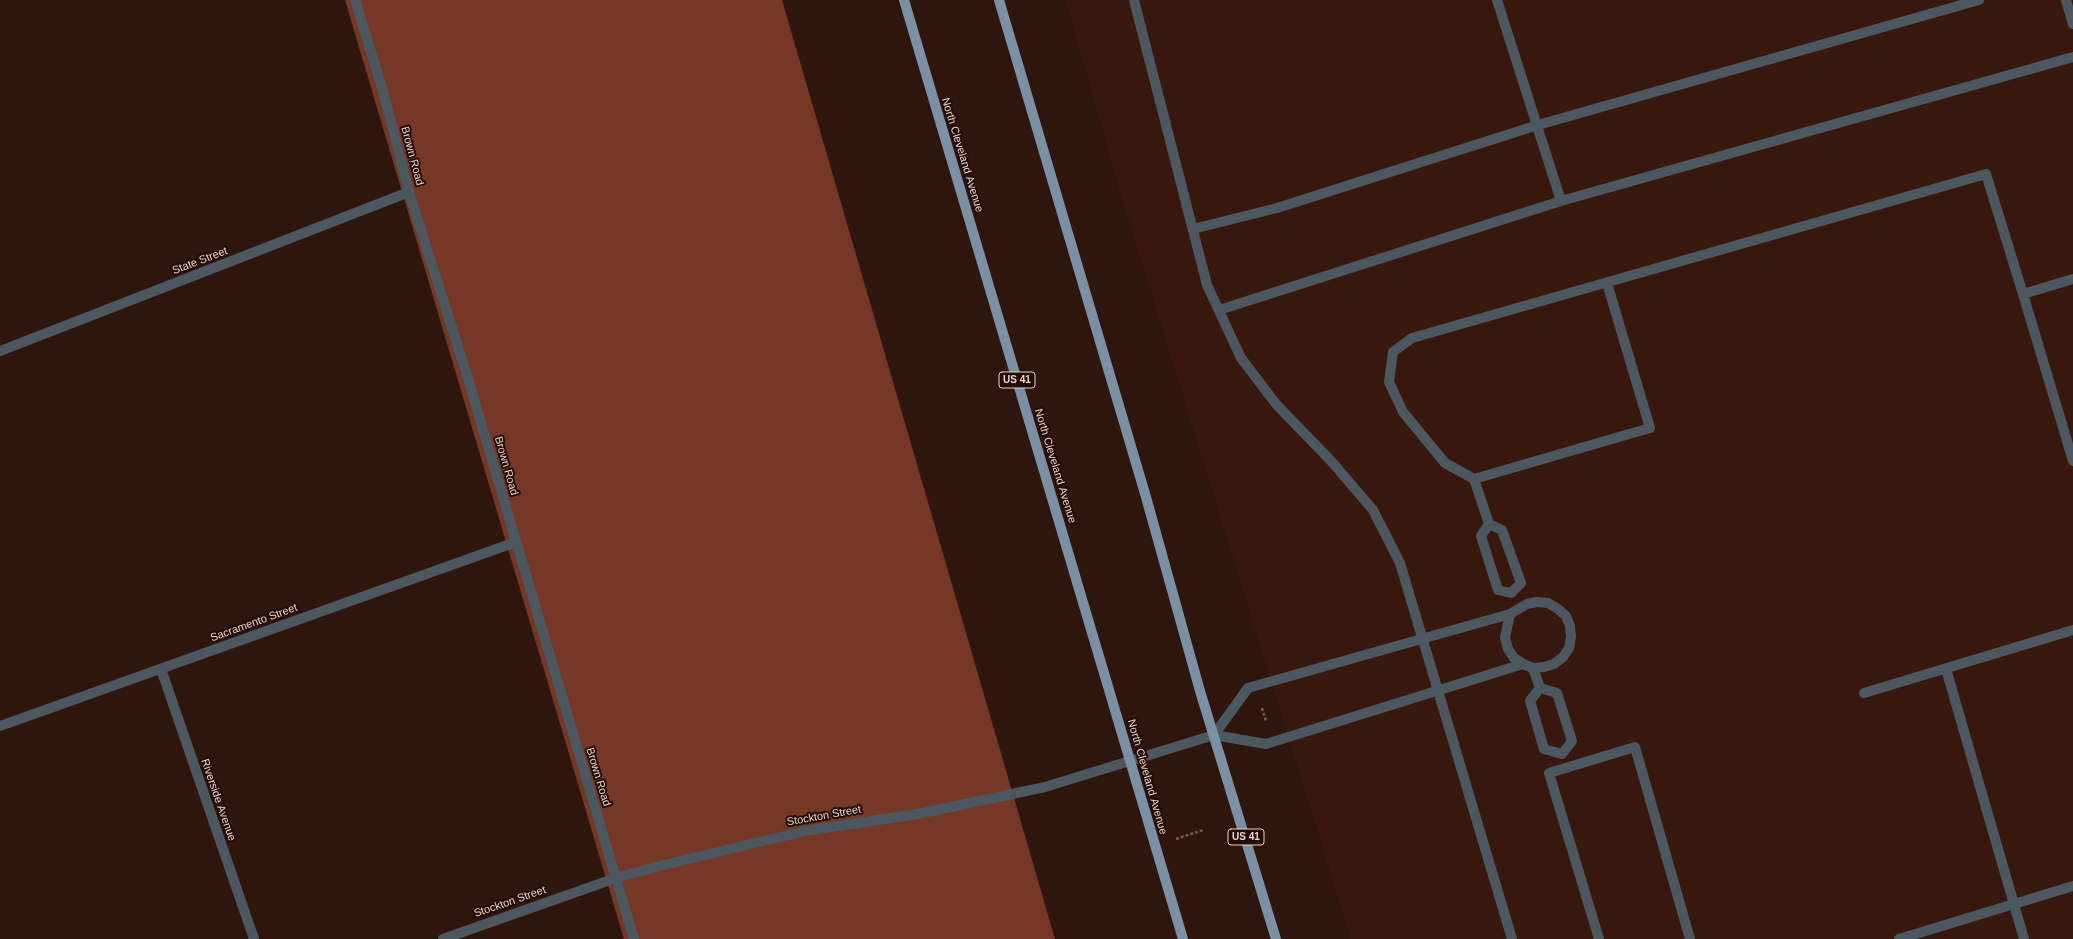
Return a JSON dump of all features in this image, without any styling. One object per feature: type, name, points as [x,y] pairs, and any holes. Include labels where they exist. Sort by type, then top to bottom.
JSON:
[{"type":"main road","name":"North Cleveland Avenue","points":[[904,0],[1182,939]]},
{"type":"main road","name":"US 41","points":[[999,0],[1214,735],[1276,939]]},
{"type":"street","name":"Brown Road","points":[[355,0],[383,91],[409,192],[466,372],[634,939]]},
{"type":"street","points":[[1134,0],[1207,285],[1241,358],[1276,404],[1332,462],[1373,510],[1400,563],[1512,939]]},
{"type":"street","points":[[1497,0],[1561,201]]},
{"type":"street","points":[[1193,229],[1284,206],[1538,125],[1979,0]]},
{"type":"street","points":[[2066,0],[2073,24]]},
{"type":"street","points":[[1219,310],[1561,201],[2073,57]]},
{"type":"street","points":[[1511,593],[1498,590],[1481,536],[1488,524],[1474,480],[1445,463],[1403,412],[1389,382],[1393,352],[1412,338],[1986,174],[2073,461]]},
{"type":"street","name":"State Street","points":[[0,351],[409,192]]},
{"type":"street","points":[[2023,294],[2073,279]]},
{"type":"street","points":[[1474,480],[1650,428],[1607,282]]},
{"type":"street","points":[[1488,524],[1502,530],[1521,583],[1511,593]]},
{"type":"street","name":"Sacramento Street","points":[[0,726],[516,542]]},
{"type":"street","points":[[1511,593],[1514,612],[1505,638],[1508,649],[1514,658],[1533,668],[1554,664],[1563,657],[1569,648],[1571,637],[1570,626],[1566,616],[1558,609],[1548,604],[1537,602],[1527,604],[1514,612],[1248,688],[1214,735],[1266,744],[1523,664]]},
{"type":"street","points":[[1864,693],[2073,630]]},
{"type":"street","points":[[1533,668],[1540,688]]},
{"type":"street","name":"Riverside Avenue","points":[[161,669],[254,939]]},
{"type":"street","points":[[1946,669],[2024,939]]},
{"type":"street","points":[[1540,688],[1557,693],[1572,741],[1562,754],[1565,768]]},
{"type":"street","points":[[1540,688],[1530,701],[1544,749],[1562,754]]},
{"type":"street","name":"Stockton Street","points":[[443,939],[616,878],[790,834],[918,814],[1045,786],[1214,735]]},
{"type":"street","points":[[1599,939],[1549,773],[1635,747],[1690,939]]},
{"type":"street","points":[[1899,939],[2073,886]]},
{"type":"path","points":[[1262,708],[1268,728]]},
{"type":"path","points":[[1170,841],[1203,830]]},
{"type":"shaded area","points":[[345,0],[782,0],[1055,939],[624,939]]},
{"type":"shaded area","points":[[1066,0],[2073,0],[2073,939],[1351,939],[1122,198]]}]
